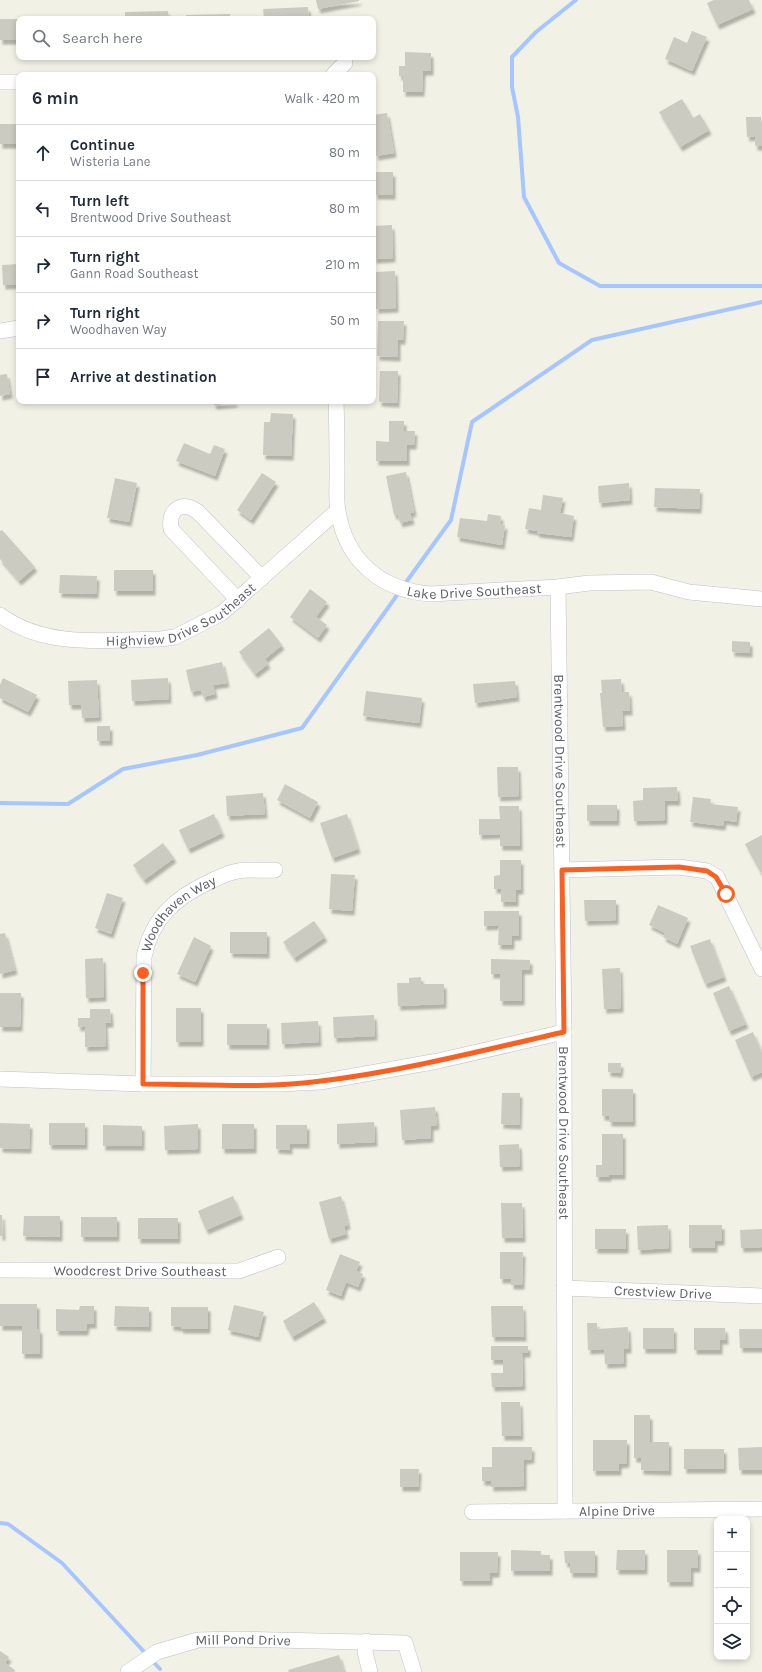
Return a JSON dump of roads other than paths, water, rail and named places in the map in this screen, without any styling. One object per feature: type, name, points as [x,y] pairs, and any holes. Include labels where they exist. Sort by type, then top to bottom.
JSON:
[{"type":"street","points":[[336,72],[345,63]]},
{"type":"street","points":[[0,82],[16,82]]},
{"type":"street","points":[[0,331],[16,328]]},
{"type":"street","name":"Lake Drive Southeast","points":[[336,404],[338,511],[347,544],[355,557],[365,568],[397,587],[416,593],[430,594],[558,587],[589,583],[651,582],[689,592],[762,599]]},
{"type":"street","points":[[238,600],[171,529],[169,520],[173,511],[182,506],[191,506],[262,578]]},
{"type":"street","name":"Highview Drive Southeast","points":[[0,615],[29,631],[75,641],[161,639],[175,637],[222,612],[238,600],[338,511]]},
{"type":"street","name":"Brentwood Drive Southeast","points":[[558,587],[564,1032],[565,1511]]},
{"type":"street","points":[[562,870],[679,867],[707,871],[716,877],[762,969]]},
{"type":"street","name":"Woodhaven Way","points":[[143,1084],[144,957],[146,944],[153,929],[172,904],[184,895],[219,877],[237,871],[275,870]]},
{"type":"street","points":[[0,1079],[143,1084],[279,1084],[320,1082],[438,1061],[564,1032]]},
{"type":"street","name":"Woodcrest Drive Southeast","points":[[0,1270],[239,1271],[278,1257]]},
{"type":"street","name":"Crestview Drive","points":[[564,1288],[762,1296]]},
{"type":"street","name":"Alpine Drive","points":[[472,1512],[762,1509]]},
{"type":"street","name":"Mill Pond Drive","points":[[128,1672],[157,1652],[198,1640],[233,1639],[405,1643],[414,1672]]},
{"type":"street","points":[[366,1641],[365,1652],[370,1672]]},
{"type":"waterway","points":[[576,0],[536,32],[512,57],[512,87],[518,117],[524,197],[559,263],[600,286],[762,286]]},
{"type":"waterway","points":[[404,585],[451,520],[472,422],[592,340],[762,302]]},
{"type":"waterway","points":[[0,803],[68,804],[123,769],[197,755],[302,728],[400,591]]},
{"type":"waterway","points":[[0,1523],[8,1524],[62,1563],[160,1669]]}]
